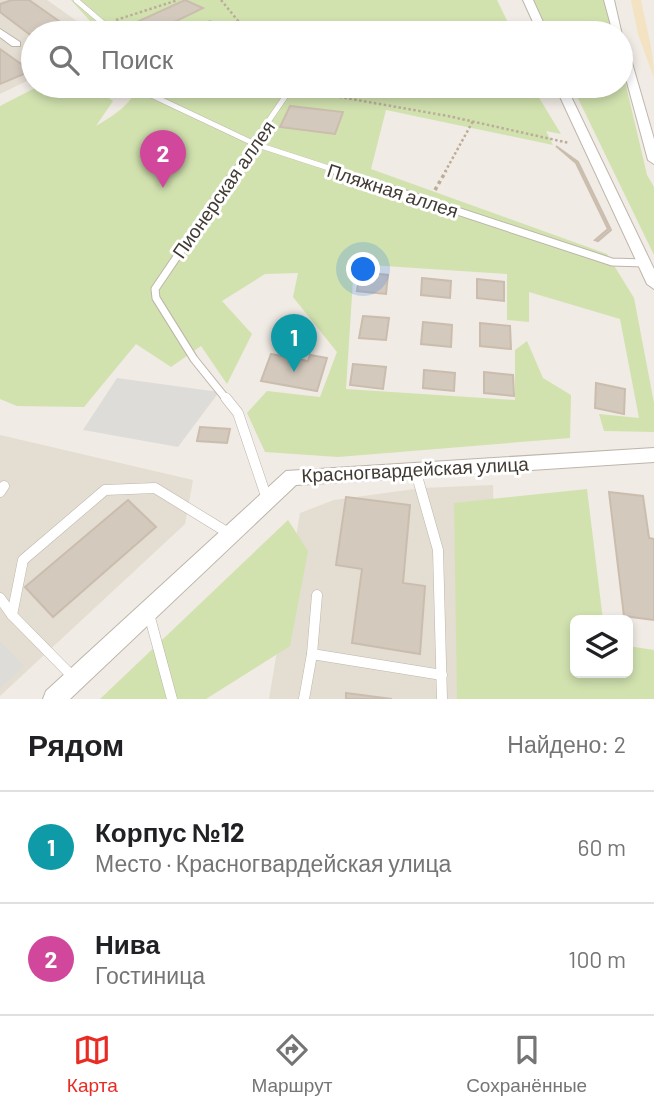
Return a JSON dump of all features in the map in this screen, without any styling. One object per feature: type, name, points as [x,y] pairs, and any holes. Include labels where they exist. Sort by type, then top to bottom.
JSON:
[{"type":"street","points":[[521,0],[531,21]]},
{"type":"street","points":[[528,0],[538,21]]},
{"type":"street","points":[[609,0],[615,21]]},
{"type":"street","points":[[0,32],[16,44]]},
{"type":"street","points":[[633,85],[654,160]]},
{"type":"street","points":[[566,98],[649,265]]},
{"type":"street","points":[[572,98],[649,265],[654,284]]},
{"type":"street","name":"Красногвардейская улица","points":[[54,699],[292,477],[654,455]]},
{"type":"lane","points":[[76,0],[100,21]]},
{"type":"lane","name":"Пляжная аллея","points":[[157,98],[255,144],[612,262],[649,265]]},
{"type":"lane","name":"Пионерская аллея","points":[[268,500],[238,413],[194,359],[156,298],[155,289],[285,98]]},
{"type":"lane","points":[[415,469],[438,550],[442,699]]},
{"type":"lane","points":[[12,615],[23,559],[105,490],[155,488],[230,534]]},
{"type":"lane","points":[[304,699],[312,654],[317,595]]},
{"type":"lane","points":[[0,598],[12,615],[75,679]]},
{"type":"lane","points":[[149,611],[172,699]]},
{"type":"lane","points":[[312,654],[442,675]]},
{"type":"path","points":[[113,21],[178,0]]},
{"type":"path","points":[[220,0],[238,21]]},
{"type":"path","points":[[346,98],[473,121],[569,143]]},
{"type":"path","points":[[429,202],[473,121]]},
{"type":"shaded area","points":[[0,0],[47,0],[77,21],[21,21],[21,84],[0,94]]},
{"type":"shaded area","points":[[117,378],[219,392],[178,447],[83,430]]},
{"type":"shaded area","points":[[0,435],[193,480],[185,524],[0,696]]},
{"type":"shaded area","points":[[493,485],[498,699],[269,699],[300,513],[334,500],[422,488]]},
{"type":"shaded area","points":[[0,641],[24,666],[0,688]]},
{"type":"green space","points":[[71,0],[497,0],[507,21],[90,21]]},
{"type":"green space","points":[[533,0],[605,0],[611,21],[543,21]]},
{"type":"green space","points":[[21,95],[21,98],[109,98],[113,101],[96,126],[115,114],[131,98],[539,98],[561,134],[546,131],[553,145],[386,110],[371,169],[607,254],[634,298],[654,403],[654,432],[604,431],[599,414],[639,418],[620,319],[529,292],[529,322],[507,320],[507,274],[354,264],[346,389],[515,400],[515,350],[527,341],[543,378],[571,395],[570,438],[338,457],[265,452],[247,413],[267,391],[320,397],[337,352],[293,297],[298,273],[265,274],[222,301],[252,334],[227,384],[201,346],[171,367],[136,344],[84,407],[17,406],[0,399],[0,106]]},
{"type":"green space","points":[[578,98],[629,98],[647,175],[654,187],[654,255]]},
{"type":"green space","points":[[587,489],[602,615],[570,615],[570,678],[633,678],[633,647],[654,650],[654,699],[457,699],[454,503]]},
{"type":"green space","points":[[288,520],[308,551],[290,646],[206,699],[100,699]]},
{"type":"sand","points":[[631,0],[641,0],[654,78],[638,34]]},
{"type":"building","points":[[12,0],[29,0],[59,21],[21,21],[21,28],[0,12],[0,4]]},
{"type":"building","points":[[185,0],[203,8],[176,21],[139,21]]},
{"type":"building","points":[[0,49],[21,64],[21,75],[0,84]]},
{"type":"building","points":[[290,106],[343,112],[335,134],[280,127]]},
{"type":"building","points":[[556,146],[578,162],[611,230],[598,241],[595,240],[608,229],[576,163]]},
{"type":"building","points":[[360,272],[388,275],[386,294],[357,291]]},
{"type":"building","points":[[422,278],[451,281],[450,298],[421,295]]},
{"type":"building","points":[[477,279],[504,282],[504,301],[477,298]]},
{"type":"building","points":[[363,316],[389,318],[386,340],[359,338]]},
{"type":"building","points":[[423,322],[452,325],[451,347],[421,344]]},
{"type":"building","points":[[480,323],[510,326],[511,349],[480,346]]},
{"type":"building","points":[[271,354],[308,361],[310,355],[327,358],[317,391],[261,381]]},
{"type":"building","points":[[353,364],[386,367],[383,389],[350,385]]},
{"type":"building","points":[[424,370],[455,373],[454,391],[423,388]]},
{"type":"building","points":[[484,372],[513,375],[514,396],[484,393]]},
{"type":"building","points":[[596,383],[625,389],[624,414],[595,408]]},
{"type":"building","points":[[200,427],[230,429],[227,443],[197,441]]},
{"type":"building","points":[[609,492],[643,496],[649,538],[654,539],[654,620],[624,615]]},
{"type":"building","points":[[346,497],[410,505],[403,583],[425,586],[420,654],[352,643],[362,569],[336,565]]},
{"type":"building","points":[[128,500],[156,527],[53,617],[25,587]]},
{"type":"building","points":[[346,693],[392,699],[346,699]]},
{"type":"place","name":"Нива","points":[[163,188]]},
{"type":"place","name":"Корпус №12","points":[[294,372]]}]
